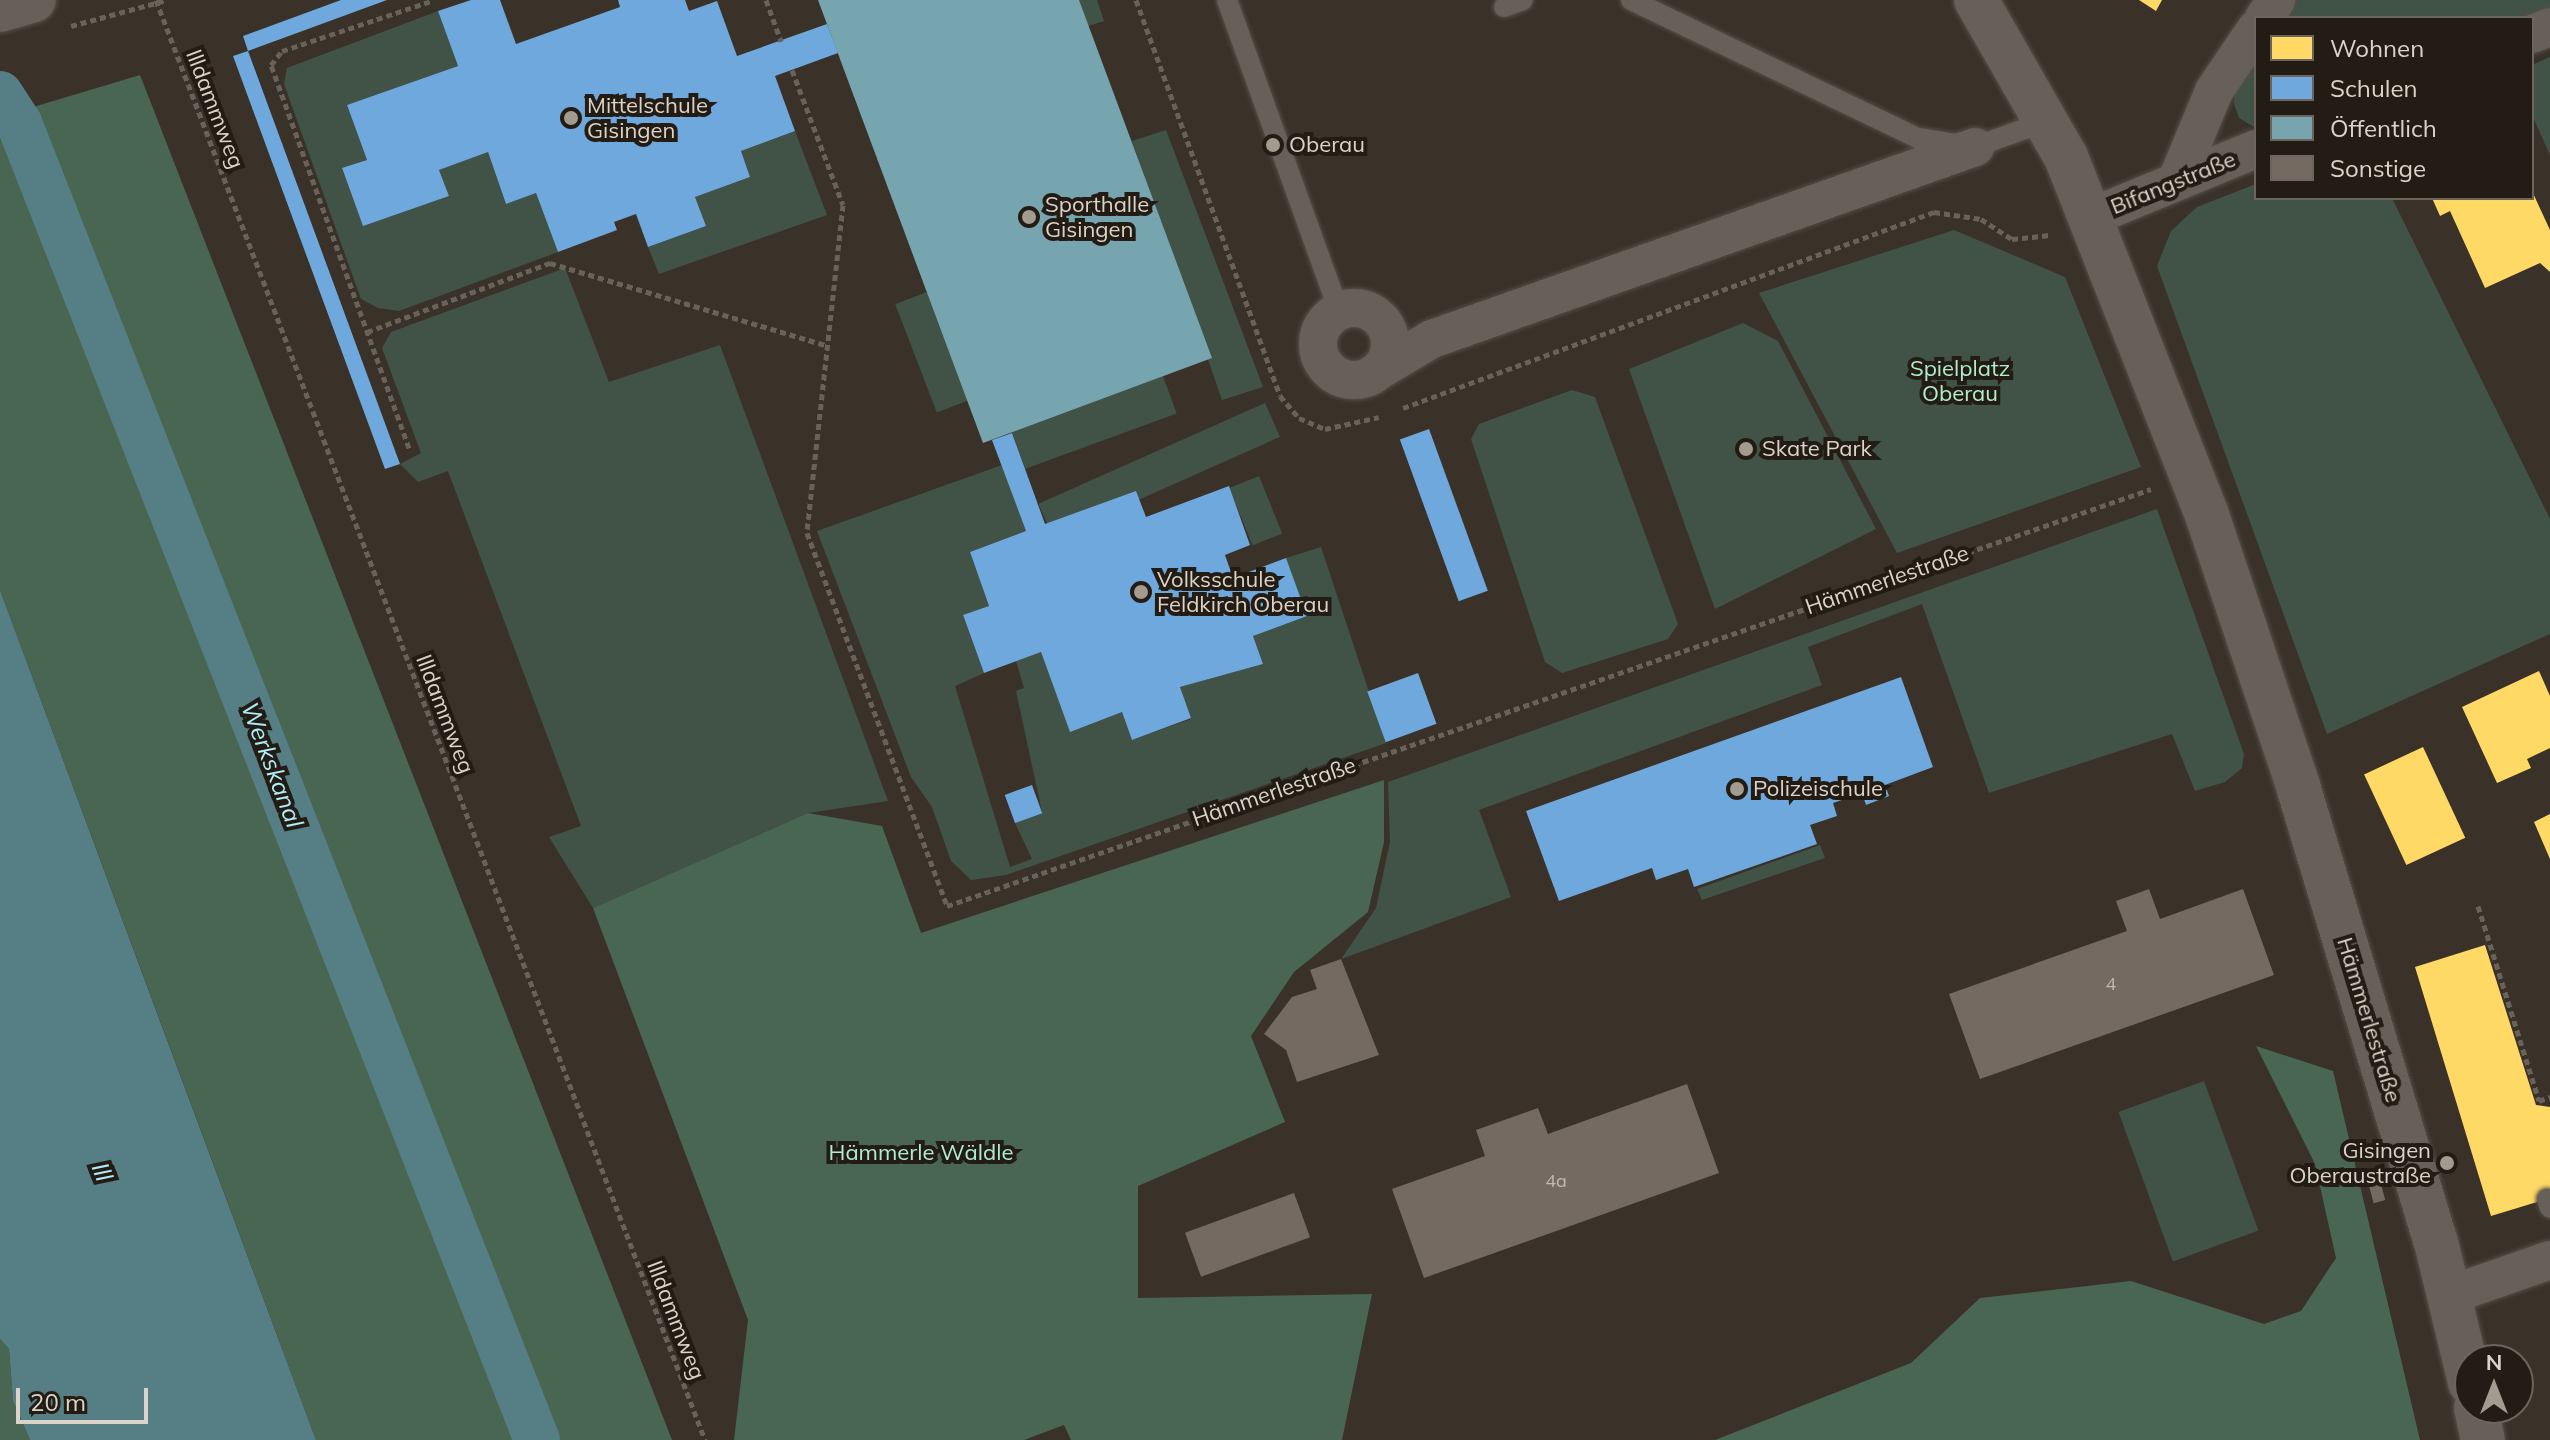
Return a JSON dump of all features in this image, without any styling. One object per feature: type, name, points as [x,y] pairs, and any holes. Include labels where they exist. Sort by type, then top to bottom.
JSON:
[{"type":"street","points":[[0,10],[34,0]]},
{"type":"street","name":"Hämmerlestraße","points":[[1976,0],[2049,120],[2091,217],[2207,515],[2294,773],[2450,1295],[2461,1344]]},
{"type":"street","points":[[2177,180],[2214,91],[2254,32]]},
{"type":"street","points":[[1432,339],[1411,341],[1363,309],[1339,311],[1318,337],[1322,361],[1339,377],[1373,374],[1432,339],[1975,147]]},
{"type":"street","name":"Bifangstraße","points":[[2091,217],[2254,150]]},
{"type":"street","points":[[1373,374],[1388,356],[1382,322]]},
{"type":"street","points":[[2450,1295],[2550,1260]]},
{"type":"lane","points":[[1227,0],[1339,311]]},
{"type":"lane","points":[[1631,0],[1918,138],[1975,147],[2049,120]]},
{"type":"path","points":[[142,6],[167,0]]},
{"type":"path","points":[[409,448],[271,65],[282,51],[434,0]]},
{"type":"path","points":[[766,0],[781,41]]},
{"type":"path","name":"Illdammweg","points":[[157,1],[705,1440]]},
{"type":"path","points":[[367,332],[550,263],[825,345],[843,205],[792,70]]},
{"type":"path","name":"Hämmerlestraße","points":[[825,345],[807,533],[947,906],[2156,487]]},
{"type":"path","points":[[2478,906],[2539,1101],[2550,1097]]},
{"type":"green space","points":[[1079,0],[1097,0],[1104,21],[1088,26]]},
{"type":"green space","points":[[2296,0],[2550,0],[2550,11],[2534,17],[2285,16]]},
{"type":"green space","points":[[438,11],[458,66],[347,105],[367,160],[342,169],[363,225],[449,196],[439,170],[488,152],[506,204],[536,193],[558,252],[399,311],[378,308],[361,299],[284,84],[287,68]]},
{"type":"green space","points":[[2550,57],[2550,155],[2534,119],[2534,64]]},
{"type":"green space","points":[[2254,61],[2254,127],[2239,118],[2234,104],[2235,88]]},
{"type":"green space","points":[[140,75],[672,1440],[316,1440],[0,590],[0,117]]},
{"type":"green space","points":[[1166,130],[1263,387],[1222,400],[1132,141]]},
{"type":"green space","points":[[795,131],[827,215],[659,274],[648,247],[706,226],[695,197],[750,177],[741,151]]},
{"type":"green space","points":[[2254,185],[2254,200],[2393,200],[2550,519],[2550,634],[2327,734],[2157,266],[2171,231],[2197,207]]},
{"type":"green space","name":"Spielplatz Oberau","points":[[1954,230],[2065,277],[2141,467],[1897,553],[1759,293]]},
{"type":"green space","points":[[565,268],[609,382],[720,345],[888,801],[808,813],[593,908],[549,837],[581,826],[448,471],[418,482],[400,464],[421,453],[382,348],[391,332]]},
{"type":"green space","points":[[927,292],[969,400],[937,412],[895,304]]},
{"type":"green space","name":"Skate Park","points":[[1743,323],[1778,341],[1876,529],[1715,609],[1629,369]]},
{"type":"green space","points":[[1163,376],[1177,414],[1025,469],[1012,431]]},
{"type":"green space","points":[[1572,390],[1595,397],[1678,624],[1668,639],[1562,673],[1545,662],[1471,439],[1479,424]]},
{"type":"green space","points":[[1265,403],[1280,437],[1053,538],[1038,504]]},
{"type":"green space","points":[[1002,465],[1026,531],[970,552],[989,606],[963,616],[984,673],[955,686],[1010,867],[1032,859],[1015,823],[1042,812],[1016,691],[1024,688],[1016,661],[1041,652],[1070,731],[1122,712],[1132,740],[1191,719],[1180,687],[1263,664],[1253,636],[1286,558],[1321,547],[1386,743],[1006,875],[971,880],[951,861],[932,807],[911,777],[817,531]]},
{"type":"green space","points":[[1259,476],[1282,533],[1253,545],[1229,488]]},
{"type":"green space","points":[[2157,509],[2244,754],[2242,768],[2225,782],[2195,791],[2172,734],[1989,793],[1922,604],[1808,647],[1822,685],[1479,810],[1511,897],[1341,959],[1376,908],[1390,842],[1388,782]]},
{"type":"green space","name":"Hämmerle Wäldle","points":[[1384,780],[1384,842],[1368,912],[1294,972],[1251,1036],[1285,1122],[1138,1186],[1138,1298],[1372,1294],[1342,1440],[1071,1440],[1064,1425],[1024,1440],[734,1440],[748,1320],[593,908],[808,813],[882,826],[921,933]]},
{"type":"green space","points":[[1820,845],[1825,858],[1702,900],[1697,889]]},
{"type":"green space","points":[[2256,1046],[2333,1071],[2420,1440],[1715,1440],[1911,1363],[1980,1298],[2131,1281],[2264,1324],[2301,1311],[2336,1258],[2315,1164]]},
{"type":"green space","points":[[2204,1081],[2258,1230],[2173,1262],[2118,1112]]},
{"type":"green space","points":[[0,1339],[9,1349],[13,1401],[30,1440],[0,1440]]},
{"type":"water","name":"Ill","points":[[0,590],[316,1440],[30,1440],[13,1401],[9,1349],[0,1339]]},
{"type":"building: Wohnen","points":[[2139,0],[2162,0],[2156,11]]},
{"type":"building: Wohnen","points":[[2534,195],[2550,230],[2550,272],[2540,263],[2485,288],[2450,211],[2440,216],[2433,200],[2534,200]]},
{"type":"building: Wohnen","points":[[2539,671],[2550,696],[2550,748],[2527,759],[2531,768],[2497,783],[2462,707]]},
{"type":"building: Wohnen","points":[[2423,747],[2465,838],[2406,865],[2364,774]]},
{"type":"building: Wohnen","points":[[2550,814],[2550,859],[2534,822]]},
{"type":"building: Wohnen","points":[[2485,945],[2536,1105],[2550,1107],[2550,1198],[2491,1216],[2415,967]]},
{"type":"building: Schulen","points":[[341,0],[387,0],[248,51],[243,36]]},
{"type":"building: Schulen","name":"Mittelschule Gisingen","points":[[471,0],[500,0],[516,44],[620,7],[618,0],[685,0],[689,11],[717,1],[737,56],[827,24],[838,53],[775,76],[795,131],[741,151],[750,177],[695,197],[706,226],[648,247],[636,214],[614,222],[617,230],[558,252],[536,193],[506,204],[488,152],[439,170],[449,196],[363,226],[342,168],[367,160],[347,105],[458,66],[438,11]]},
{"type":"building: Schulen","points":[[248,51],[400,464],[385,469],[233,56]]},
{"type":"building: Schulen","points":[[1429,429],[1488,591],[1459,601],[1400,440]]},
{"type":"building: Schulen","name":"Volksschule Feldkirch Oberau","points":[[1012,433],[1045,524],[1136,491],[1146,517],[1229,486],[1250,545],[1225,555],[1233,578],[1286,558],[1307,616],[1253,636],[1263,664],[1180,687],[1191,718],[1132,740],[1122,712],[1070,732],[1041,652],[984,673],[963,615],[989,606],[970,552],[1026,531],[992,440]]},
{"type":"building: Schulen","points":[[1418,673],[1436,724],[1386,742],[1367,691]]},
{"type":"building: Schulen","name":"Polizeischule","points":[[1901,677],[1933,767],[1885,785],[1889,796],[1866,805],[1862,793],[1833,803],[1837,816],[1810,825],[1817,844],[1694,887],[1688,869],[1656,880],[1652,868],[1559,901],[1526,811]]},
{"type":"building: Schulen","points":[[1032,785],[1042,813],[1015,823],[1005,795]]},
{"type":"building: Öffentlich","name":"Sporthalle Gisingen","points":[[818,0],[1079,0],[1212,358],[983,443]]},
{"type":"building: Sonstige","points":[[2149,889],[2160,919],[2243,889],[2274,975],[1980,1079],[1949,994],[2127,931],[2116,901]]},
{"type":"building: Sonstige","points":[[1341,959],[1379,1055],[1297,1082],[1286,1050],[1264,1034],[1292,997],[1317,989],[1310,970]]},
{"type":"building: Sonstige","points":[[1687,1084],[1719,1173],[1424,1278],[1392,1189],[1485,1156],[1476,1130],[1538,1108],[1548,1134]]},
{"type":"building: Sonstige","points":[[2378,1173],[2385,1200],[2374,1203],[2366,1176]]},
{"type":"building: Sonstige","points":[[1294,1193],[1310,1237],[1201,1277],[1185,1233]]},
{"type":"waterway","name":"Werkskanal","points":[[0,94],[19,123],[537,1440]]},
{"type":"place","name":"Mittelschule Gisingen","points":[[571,118]]},
{"type":"place","name":"Oberau","points":[[1273,145]]},
{"type":"place","name":"Sporthalle Gisingen","points":[[1029,217]]},
{"type":"place","name":"Skate Park","points":[[1746,449]]},
{"type":"place","name":"Volksschule Feldkirch Oberau","points":[[1141,592]]},
{"type":"place","name":"Polizeischule","points":[[1737,789]]},
{"type":"place","name":"Gisingen Oberaustraße","points":[[2447,1163]]}]
